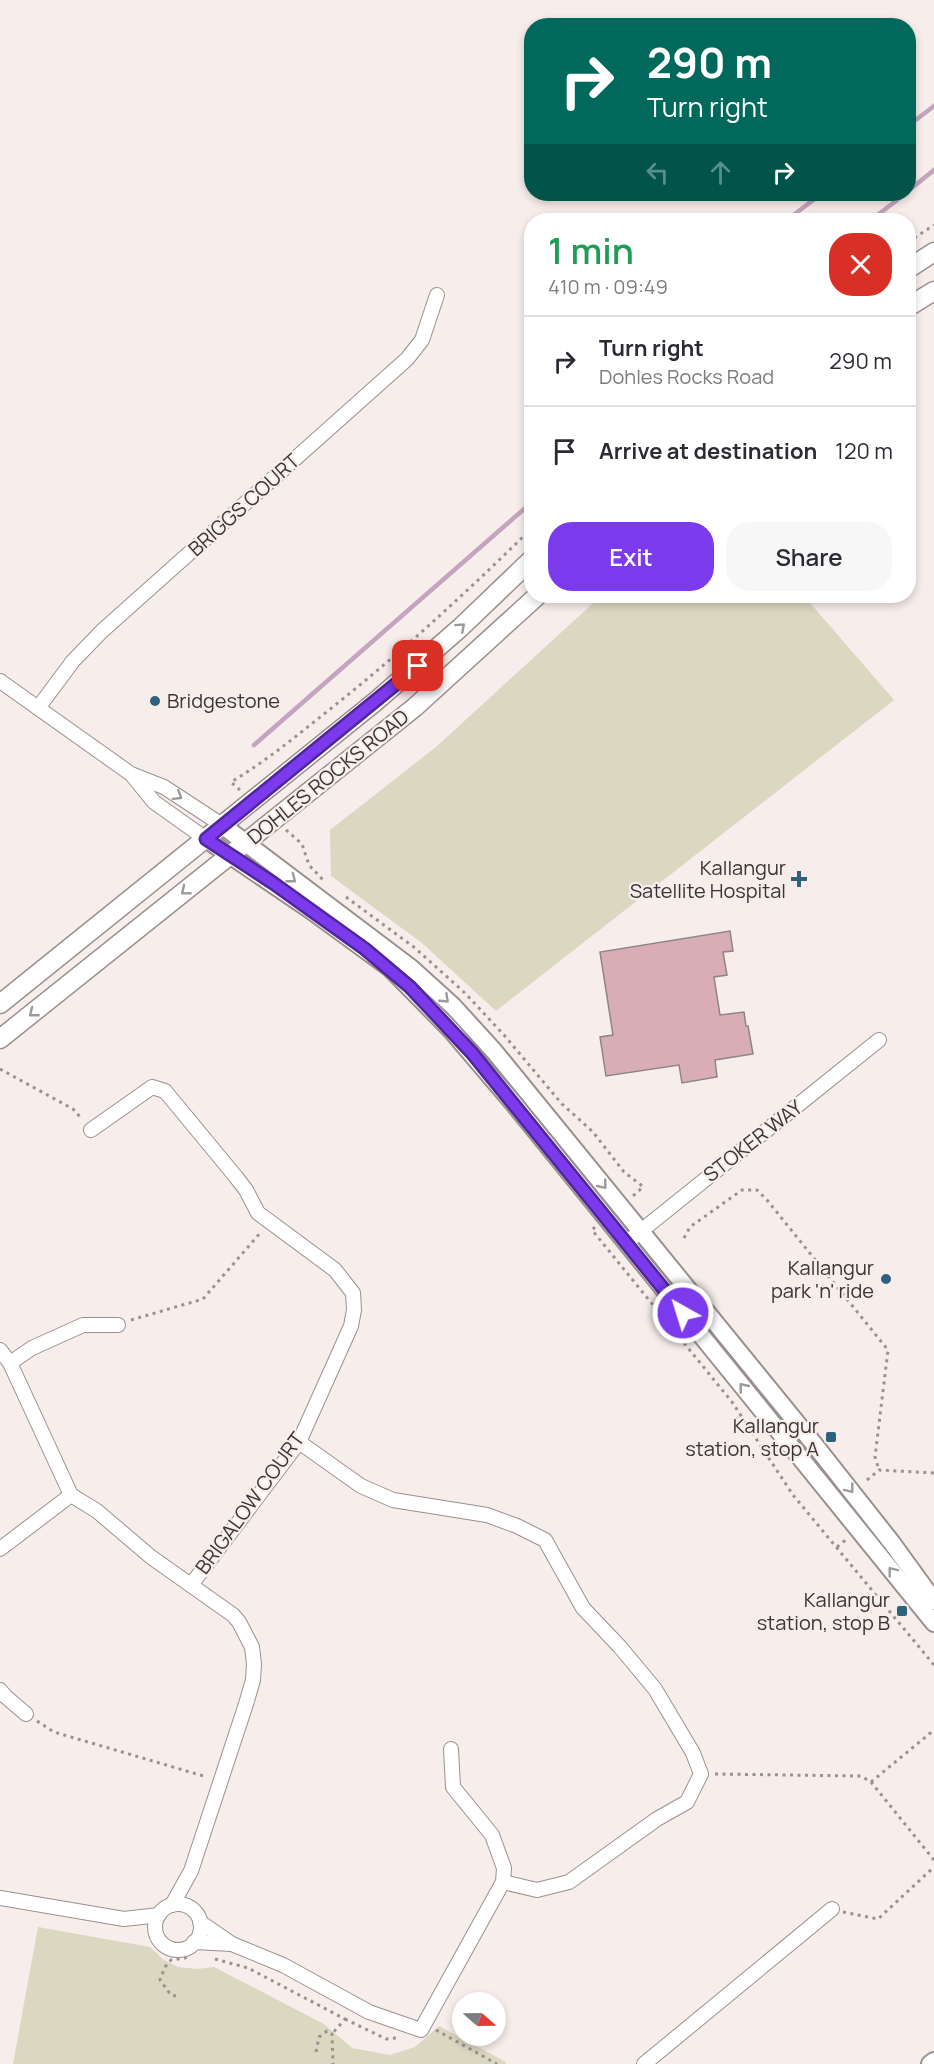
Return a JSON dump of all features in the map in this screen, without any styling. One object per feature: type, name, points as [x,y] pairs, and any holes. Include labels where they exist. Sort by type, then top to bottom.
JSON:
[{"type":"main road","points":[[916,264],[934,252]]},
{"type":"main road","points":[[916,302],[934,291]]},
{"type":"main road","name":"DOHLES ROCKS ROAD","points":[[0,1004],[418,666],[524,567]]},
{"type":"main road","name":"DOHLES ROCKS ROAD","points":[[0,1039],[415,707],[529,603]]},
{"type":"street","name":"BRIGGS COURT","points":[[38,708],[72,661],[102,631],[407,359],[422,340],[437,295]]},
{"type":"street","points":[[0,681],[131,774],[165,787],[222,825],[315,897],[390,950],[453,1006],[494,1051],[814,1444],[934,1600]]},
{"type":"street","points":[[131,774],[154,802],[365,949],[410,987],[472,1053],[934,1623]]},
{"type":"street","name":"STOKER WAY","points":[[626,1243],[879,1040]]},
{"type":"street","name":"BRIGALOW COURT","points":[[92,1130],[152,1087],[165,1091],[241,1184],[258,1213],[335,1270],[353,1293],[354,1310],[351,1326],[299,1442],[191,1585]]},
{"type":"street","points":[[10,1363],[32,1348],[83,1325],[118,1325]]},
{"type":"street","points":[[0,1350],[10,1363],[71,1495],[97,1511],[151,1557],[233,1616],[252,1647],[254,1664],[253,1680],[192,1871],[172,1905],[159,1915],[124,1919],[0,1898]]},
{"type":"street","points":[[299,1442],[360,1486],[393,1500],[487,1515],[545,1540],[584,1608],[655,1689],[693,1753],[701,1773],[687,1802],[657,1819],[569,1882],[537,1890],[503,1882]]},
{"type":"street","points":[[0,1549],[71,1495]]},
{"type":"street","points":[[0,1690],[26,1714]]},
{"type":"street","points":[[172,1905],[184,1905],[232,1944],[283,1965],[369,2012],[421,2030],[503,1882],[504,1868],[492,1835],[453,1788],[451,1749]]},
{"type":"street","points":[[192,1871],[191,1897],[197,1916],[199,1935],[194,1950]]},
{"type":"street","points":[[644,2064],[832,1909]]},
{"type":"street","points":[[158,1936],[156,1925],[159,1915]]},
{"type":"street","points":[[124,1919],[158,1936],[164,1944],[173,1948],[194,1950],[232,1944]]},
{"type":"street","points":[[930,2064],[934,2061]]},
{"type":"path","points":[[916,237],[934,225]]},
{"type":"path","points":[[236,786],[231,782],[269,758],[362,684],[452,605],[524,536]]},
{"type":"path","points":[[0,1069],[74,1109],[92,1130]]},
{"type":"path","points":[[684,1238],[690,1227],[742,1190],[756,1190],[767,1200],[888,1350],[875,1456],[879,1470]]},
{"type":"path","points":[[118,1325],[154,1312],[203,1299],[270,1222]]},
{"type":"path","points":[[598,1224],[592,1230],[732,1402],[793,1495],[934,1665]]},
{"type":"path","points":[[867,1480],[879,1470],[934,1473]]},
{"type":"path","points":[[837,1548],[852,1535]]},
{"type":"path","points":[[26,1714],[54,1732],[221,1781]]},
{"type":"path","points":[[872,1782],[934,1730]]},
{"type":"path","points":[[701,1773],[861,1776],[872,1782],[934,1860]]},
{"type":"path","points":[[832,1909],[878,1919],[934,1867]]},
{"type":"path","points":[[176,1996],[171,1995],[160,1980],[165,1967],[171,1960],[194,1950]]},
{"type":"path","points":[[213,1958],[248,1968],[345,2019],[332,2034],[333,2064]]},
{"type":"path","points":[[432,2028],[497,2064]]},
{"type":"path","points":[[316,2052],[319,2037],[327,2031],[332,2034]]},
{"type":"shaded area","points":[[593,603],[810,603],[894,700],[496,1011],[422,943],[331,876],[330,830],[436,747]]},
{"type":"shaded area","points":[[38,1927],[150,1947],[164,1960],[178,1967],[197,1969],[214,1967],[324,2024],[352,2048],[390,2055],[415,2047],[439,2026],[452,2033],[452,2046],[476,2046],[506,2062],[505,2064],[13,2064]]},
{"type":"building","points":[[730,931],[733,951],[723,952],[727,975],[714,977],[720,1015],[744,1012],[753,1054],[715,1060],[717,1077],[682,1083],[679,1065],[606,1076],[600,1037],[613,1035],[600,952]]},
{"type":"waterway","points":[[916,120],[934,106]]},
{"type":"waterway","points":[[916,185],[934,170]]},
{"type":"waterway","points":[[796,213],[812,201]]},
{"type":"waterway","points":[[880,213],[896,201]]},
{"type":"waterway","points":[[254,745],[524,509]]},
{"type":"place","name":"Bridgestone","points":[[155,701]]},
{"type":"place","name":"Kallangur Satellite Hospital","points":[[799,879]]},
{"type":"place","name":"Kallangur park 'n' ride","points":[[886,1279]]},
{"type":"place","name":"Kallangur station, stop A","points":[[831,1437]]},
{"type":"place","name":"Kallangur station, stop B","points":[[902,1611]]},
{"type":"route","points":[[418,666],[206,839],[273,883],[365,949],[410,987],[472,1053],[683,1313]]}]
